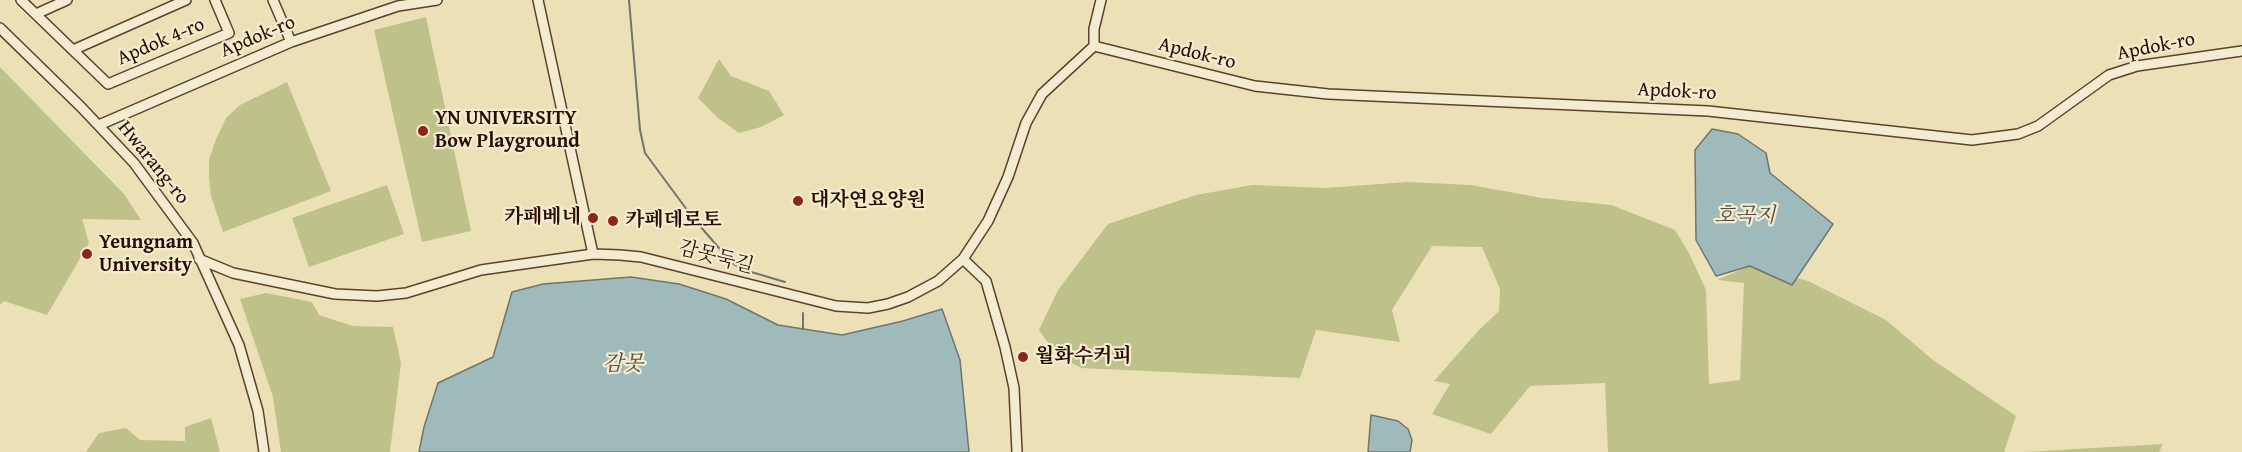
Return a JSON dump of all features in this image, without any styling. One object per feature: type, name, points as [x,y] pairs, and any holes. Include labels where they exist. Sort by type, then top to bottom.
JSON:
[{"type":"street","points":[[21,0],[72,50],[186,0]]},
{"type":"street","points":[[36,14],[67,0]]},
{"type":"street","name":"Apdok 4-ro","points":[[72,50],[108,84],[229,33],[215,0]]},
{"type":"street","points":[[273,0],[291,42]]},
{"type":"street","name":"Apdok-ro","points":[[99,125],[291,42],[399,6],[437,0]]},
{"type":"street","points":[[538,0],[593,254]]},
{"type":"street","points":[[1094,46],[1094,29],[1101,0]]},
{"type":"street","name":"Hwarang-ro","points":[[0,28],[99,125],[134,163],[193,243],[239,345],[258,411],[264,452]]},
{"type":"street","name":"Apdok-ro","points":[[1094,46],[1255,86],[1328,94],[1708,111],[1972,140],[2018,134],[2038,126],[2109,75],[2137,66],[2242,51]]},
{"type":"street","name":"감못둑길","points":[[199,259],[234,274],[334,294],[377,296],[406,293],[481,270],[593,254],[641,257],[805,300],[836,306],[868,308],[908,297],[938,280],[963,260],[988,221],[1008,177],[1026,123],[1042,94],[1094,46]]},
{"type":"street","points":[[963,260],[986,281],[1005,347],[1014,388],[1017,452]]},
{"type":"green space","name":"YN UNIVERSITY Bow Playground","points":[[426,17],[471,231],[422,242],[374,30]]},
{"type":"green space","points":[[719,59],[731,76],[769,91],[784,115],[761,127],[739,133],[718,118],[698,98]]},
{"type":"green space","points":[[0,67],[124,194],[141,220],[82,219],[89,243],[47,315],[4,301],[0,305]]},
{"type":"green space","points":[[287,82],[331,191],[223,232],[211,196],[209,178],[209,160],[216,139],[226,118],[240,105]]},
{"type":"green space","points":[[1407,182],[1471,185],[1542,198],[1611,205],[1675,230],[1689,253],[1706,290],[1709,384],[1740,380],[1744,283],[1717,280],[1750,266],[1808,281],[1886,320],[1933,360],[2016,416],[2004,452],[1608,452],[1605,383],[1530,386],[1491,434],[1432,414],[1450,384],[1434,381],[1499,311],[1500,289],[1482,247],[1432,246],[1392,310],[1400,342],[1316,330],[1300,378],[1081,368],[1056,354],[1039,330],[1058,290],[1108,224],[1196,195],[1252,185],[1325,188]]},
{"type":"green space","points":[[387,185],[404,234],[309,267],[292,218]]},
{"type":"green space","points":[[266,293],[312,302],[319,315],[353,326],[393,327],[401,363],[390,452],[281,452],[273,397],[240,299]]},
{"type":"green space","points":[[211,418],[220,452],[86,452],[99,433],[126,428],[140,440],[185,441],[185,427]]},
{"type":"green space","points":[[2163,444],[2159,452],[2024,452]]},
{"type":"water","name":"호곡지","points":[[1712,129],[1738,134],[1766,153],[1770,173],[1833,224],[1792,285],[1750,266],[1716,276],[1696,240],[1695,150]]},
{"type":"water","name":"감못","points":[[631,277],[679,284],[726,299],[778,325],[842,335],[903,321],[942,309],[960,360],[969,452],[419,452],[424,427],[438,383],[493,357],[512,292],[543,284]]},
{"type":"water","points":[[1371,415],[1398,421],[1408,429],[1412,440],[1410,452],[1368,452]]},
{"type":"waterway","points":[[629,0],[640,130],[645,153],[693,218],[732,263],[741,269],[785,282]]},
{"type":"waterway","points":[[803,313],[803,329]]},
{"type":"place","name":"YN UNIVERSITY Bow Playground","points":[[423,131]]},
{"type":"place","name":"대자연요양원","points":[[798,201]]},
{"type":"place","name":"카페베네","points":[[593,218]]},
{"type":"place","name":"카페데로토","points":[[613,221]]},
{"type":"place","name":"Yeungnam University","points":[[87,254]]},
{"type":"place","name":"월화수커피","points":[[1023,357]]}]
